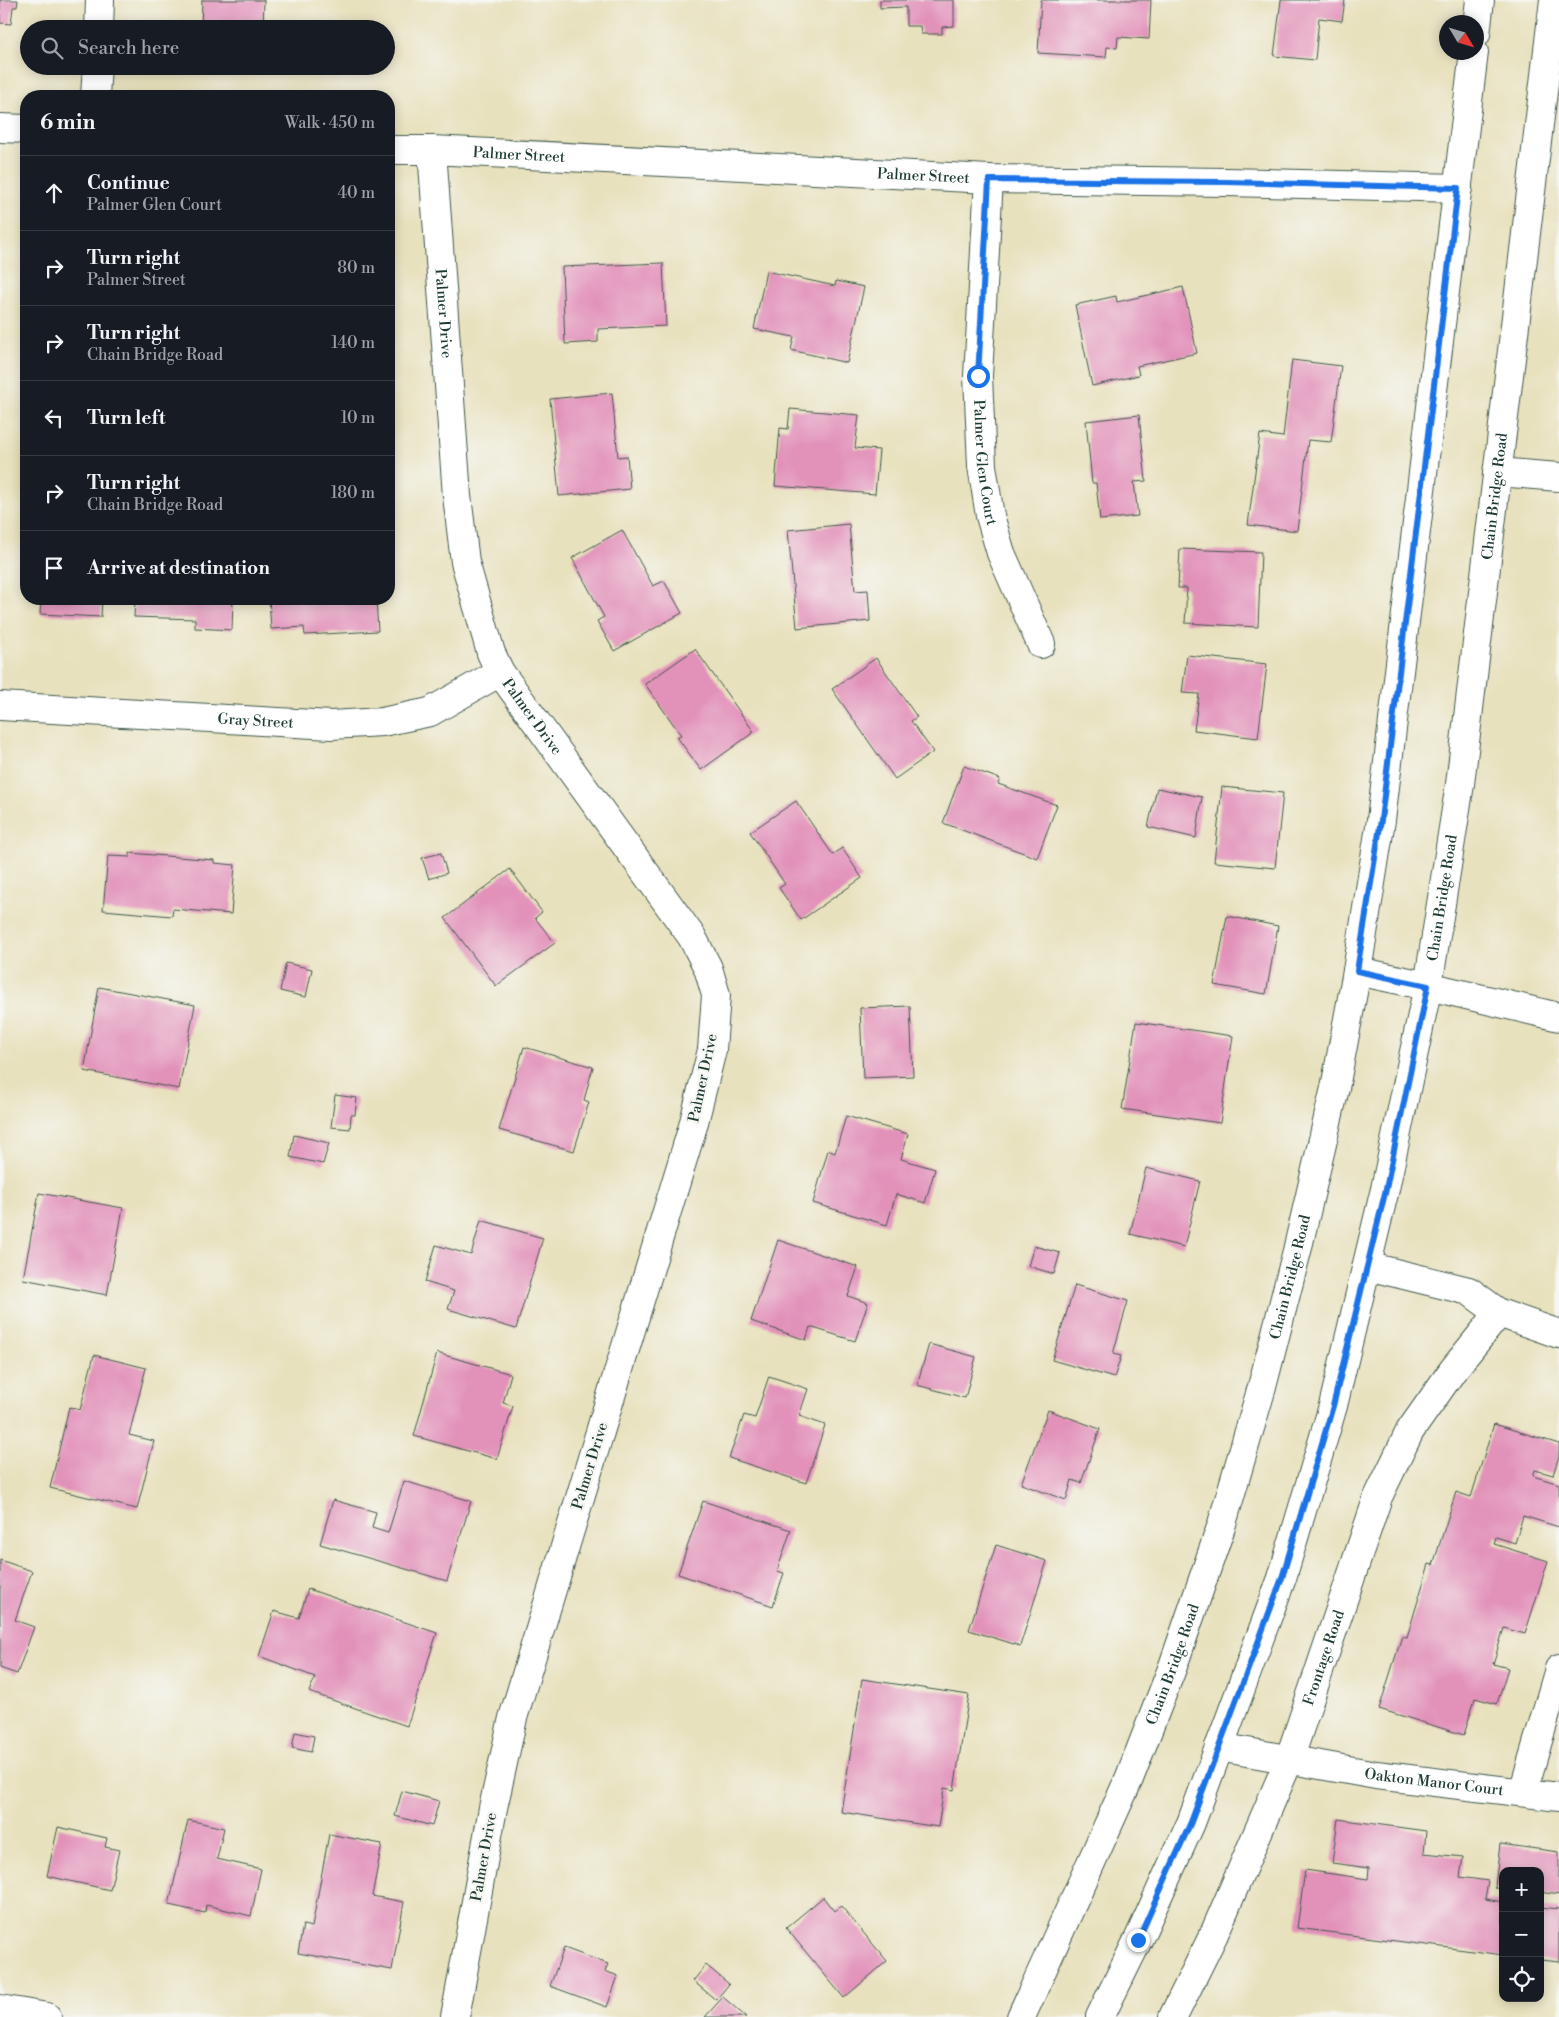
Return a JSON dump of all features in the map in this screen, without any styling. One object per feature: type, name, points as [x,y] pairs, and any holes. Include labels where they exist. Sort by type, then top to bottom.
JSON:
[{"type":"street","points":[[99,20],[100,0]]},
{"type":"street","points":[[1478,15],[1480,0]]},
{"type":"street","name":"Chain Bridge Road","points":[[1100,2017],[1138,1940],[1191,1822],[1282,1578],[1333,1406],[1386,1189],[1428,986],[1460,784],[1538,148],[1554,0]]},
{"type":"street","name":"Chain Bridge Road","points":[[1021,2017],[1129,1779],[1173,1666],[1221,1527],[1262,1387],[1297,1251],[1335,1088],[1357,971],[1381,820],[1473,60]]},
{"type":"street","points":[[95,90],[96,75]]},
{"type":"street","points":[[1538,148],[1559,103]]},
{"type":"street","points":[[0,128],[20,130]]},
{"type":"street","name":"Palmer Street","points":[[395,150],[432,150],[530,157],[914,174],[989,180],[1226,182],[1458,188]]},
{"type":"street","name":"Palmer Drive","points":[[432,150],[456,496],[466,562],[491,653],[500,672],[692,937],[708,968],[716,995],[712,1050],[693,1126],[513,1718],[493,1808],[455,2017]]},
{"type":"street","name":"Palmer Glen Court","points":[[989,180],[978,376],[982,466],[990,516],[1002,552],[1041,644]]},
{"type":"street","points":[[1497,472],[1559,477]]},
{"type":"street","name":"Gray Street","points":[[0,706],[331,725],[382,722],[430,712],[500,672]]},
{"type":"street","points":[[1357,971],[1559,1017]]},
{"type":"street","points":[[1367,1266],[1469,1291],[1499,1314],[1559,1334]]},
{"type":"street","name":"Frontage Road","points":[[1173,2017],[1214,1934],[1289,1760],[1378,1497],[1410,1432],[1453,1370],[1499,1314]]},
{"type":"street","name":"Oakton Manor Court","points":[[1218,1747],[1376,1774],[1522,1792],[1559,1669]]},
{"type":"street","points":[[1522,1792],[1559,1797]]},
{"type":"street","points":[[0,2008],[47,2017]]},
{"type":"building","points":[[0,0],[18,0],[17,7],[13,7],[11,24],[0,23]]},
{"type":"building","points":[[202,0],[264,0],[263,20],[201,20]]},
{"type":"building","points":[[880,0],[954,0],[954,26],[942,27],[942,34],[921,34],[920,26],[906,26],[906,7],[880,8]]},
{"type":"building","points":[[1041,0],[1151,0],[1149,39],[1118,37],[1117,48],[1107,47],[1106,57],[1038,53]]},
{"type":"building","points":[[1281,0],[1345,0],[1342,21],[1319,18],[1315,60],[1274,56]]},
{"type":"building","points":[[663,263],[666,326],[598,329],[598,342],[565,344],[562,267]]},
{"type":"building","points":[[766,271],[835,286],[836,281],[864,287],[847,363],[791,350],[794,337],[754,329]]},
{"type":"building","points":[[1183,287],[1197,353],[1137,366],[1139,375],[1092,386],[1075,305],[1116,296],[1117,302]]},
{"type":"building","points":[[1292,360],[1341,366],[1331,442],[1308,440],[1297,531],[1248,525],[1260,434],[1283,437]]},
{"type":"building","points":[[612,393],[618,457],[627,456],[630,489],[559,496],[550,399]]},
{"type":"building","points":[[790,409],[859,415],[855,448],[879,450],[875,494],[775,486],[780,428],[788,429]]},
{"type":"building","points":[[1139,415],[1146,481],[1134,482],[1138,516],[1100,520],[1096,483],[1092,483],[1086,421]]},
{"type":"building","points":[[849,524],[855,591],[868,590],[870,621],[797,628],[788,530]]},
{"type":"building","points":[[622,530],[653,586],[664,581],[682,613],[614,651],[597,621],[604,617],[572,558]]},
{"type":"building","points":[[1180,549],[1261,552],[1258,627],[1185,623],[1187,588],[1178,588]]},
{"type":"building","points":[[41,605],[102,605],[101,617],[40,614]]},
{"type":"building","points":[[135,605],[233,605],[232,630],[195,628],[195,619],[134,617]]},
{"type":"building","points":[[269,605],[376,605],[378,631],[305,635],[304,627],[271,629]]},
{"type":"building","points":[[695,649],[754,732],[701,770],[677,737],[681,735],[645,684]]},
{"type":"building","points":[[1187,655],[1267,664],[1258,738],[1194,730],[1199,694],[1182,693]]},
{"type":"building","points":[[876,658],[917,717],[911,721],[933,752],[895,779],[832,689]]},
{"type":"building","points":[[964,766],[1000,779],[998,784],[1057,805],[1037,858],[943,823]]},
{"type":"building","points":[[1222,787],[1283,793],[1275,868],[1214,862]]},
{"type":"building","points":[[1157,788],[1202,797],[1196,838],[1148,827]]},
{"type":"building","points":[[796,801],[833,855],[842,848],[862,878],[801,920],[779,888],[785,884],[750,832]]},
{"type":"building","points":[[130,853],[214,860],[214,863],[235,865],[231,914],[173,909],[172,916],[103,910],[108,856],[130,857]]},
{"type":"building","points":[[441,853],[447,873],[429,879],[422,858]]},
{"type":"building","points":[[510,869],[542,912],[535,918],[555,943],[496,986],[445,918]]},
{"type":"building","points":[[1227,916],[1278,926],[1266,994],[1214,985]]},
{"type":"building","points":[[286,963],[312,969],[306,997],[280,991]]},
{"type":"building","points":[[99,987],[195,1005],[179,1089],[84,1071]]},
{"type":"building","points":[[910,1006],[913,1076],[863,1078],[860,1008]]},
{"type":"building","points":[[1136,1022],[1233,1036],[1220,1123],[1122,1109]]},
{"type":"building","points":[[524,1047],[593,1067],[584,1100],[589,1102],[574,1151],[499,1130]]},
{"type":"building","points":[[335,1095],[357,1098],[355,1115],[351,1115],[350,1129],[331,1127]]},
{"type":"building","points":[[846,1116],[908,1134],[901,1159],[935,1169],[925,1203],[896,1194],[887,1225],[813,1203],[828,1150],[835,1153]]},
{"type":"building","points":[[294,1135],[329,1143],[323,1164],[290,1157]]},
{"type":"building","points":[[1146,1168],[1200,1181],[1184,1247],[1130,1234]]},
{"type":"building","points":[[39,1193],[123,1208],[107,1295],[23,1279]]},
{"type":"building","points":[[481,1220],[543,1238],[516,1329],[448,1309],[454,1291],[425,1282],[436,1245],[471,1255]]},
{"type":"building","points":[[778,1240],[858,1267],[848,1296],[868,1303],[855,1341],[810,1327],[806,1340],[751,1321]]},
{"type":"building","points":[[1034,1246],[1060,1253],[1054,1274],[1028,1266]]},
{"type":"building","points":[[1075,1285],[1128,1301],[1113,1354],[1121,1356],[1114,1378],[1052,1360]]},
{"type":"building","points":[[929,1344],[976,1357],[965,1398],[917,1385]]},
{"type":"building","points":[[437,1353],[511,1374],[503,1403],[513,1406],[497,1459],[414,1436]]},
{"type":"building","points":[[94,1355],[146,1368],[129,1435],[154,1441],[137,1509],[50,1488],[69,1407],[80,1410]]},
{"type":"building","points":[[769,1376],[808,1389],[799,1416],[825,1425],[806,1483],[729,1458],[744,1415],[755,1418]]},
{"type":"building","points":[[1048,1410],[1100,1429],[1081,1483],[1072,1480],[1066,1500],[1021,1484]]},
{"type":"building","points":[[1494,1424],[1559,1444],[1559,1456],[1553,1475],[1535,1470],[1533,1476],[1559,1484],[1559,1527],[1523,1516],[1515,1543],[1496,1537],[1494,1544],[1548,1561],[1525,1634],[1504,1628],[1493,1664],[1508,1668],[1497,1704],[1475,1698],[1464,1735],[1379,1709],[1402,1636],[1407,1637],[1429,1564],[1433,1565],[1456,1492],[1471,1497]]},
{"type":"building","points":[[404,1481],[471,1501],[447,1581],[320,1544],[333,1500],[376,1512],[372,1528],[388,1533]]},
{"type":"building","points":[[703,1501],[791,1530],[777,1571],[784,1573],[773,1606],[678,1574]]},
{"type":"building","points":[[996,1545],[1047,1561],[1020,1646],[969,1630]]},
{"type":"building","points":[[0,1560],[32,1571],[15,1620],[34,1627],[17,1674],[0,1668]]},
{"type":"building","points":[[308,1589],[437,1633],[407,1726],[309,1692],[315,1677],[259,1656],[274,1611],[299,1618]]},
{"type":"building","points":[[862,1679],[969,1695],[954,1790],[944,1788],[938,1827],[841,1812]]},
{"type":"building","points":[[295,1732],[314,1736],[311,1752],[292,1748]]},
{"type":"building","points":[[402,1791],[439,1801],[432,1826],[395,1816]]},
{"type":"building","points":[[1338,1819],[1426,1831],[1424,1853],[1463,1857],[1460,1877],[1488,1881],[1485,1899],[1499,1901],[1499,1954],[1297,1928],[1305,1870],[1368,1879],[1369,1868],[1332,1863]]},
{"type":"building","points":[[188,1820],[224,1828],[217,1859],[261,1869],[251,1916],[206,1905],[205,1913],[169,1905]]},
{"type":"building","points":[[58,1827],[107,1838],[105,1847],[119,1850],[110,1890],[47,1876]]},
{"type":"building","points":[[329,1834],[382,1844],[372,1896],[404,1902],[392,1970],[298,1953],[303,1925],[312,1927]]},
{"type":"building","points":[[1500,1844],[1559,1852],[1559,1895],[1544,1893],[1544,1867],[1499,1867],[1499,1888],[1495,1887]]},
{"type":"building","points":[[823,1897],[834,1911],[841,1906],[887,1961],[844,1998],[786,1928]]},
{"type":"building","points":[[1544,1907],[1559,1909],[1559,1962],[1544,1960]]},
{"type":"building","points":[[564,1948],[608,1964],[605,1971],[618,1976],[607,2007],[550,1986]]},
{"type":"building","points":[[706,1965],[729,1984],[716,2000],[693,1981]]},
{"type":"building","points":[[723,1997],[746,2017],[705,2017]]},
{"type":"route","points":[[978,376],[989,180],[1226,182],[1458,188],[1381,820],[1357,971],[1428,986],[1386,1189],[1333,1406],[1282,1578],[1191,1822],[1138,1940]]}]
